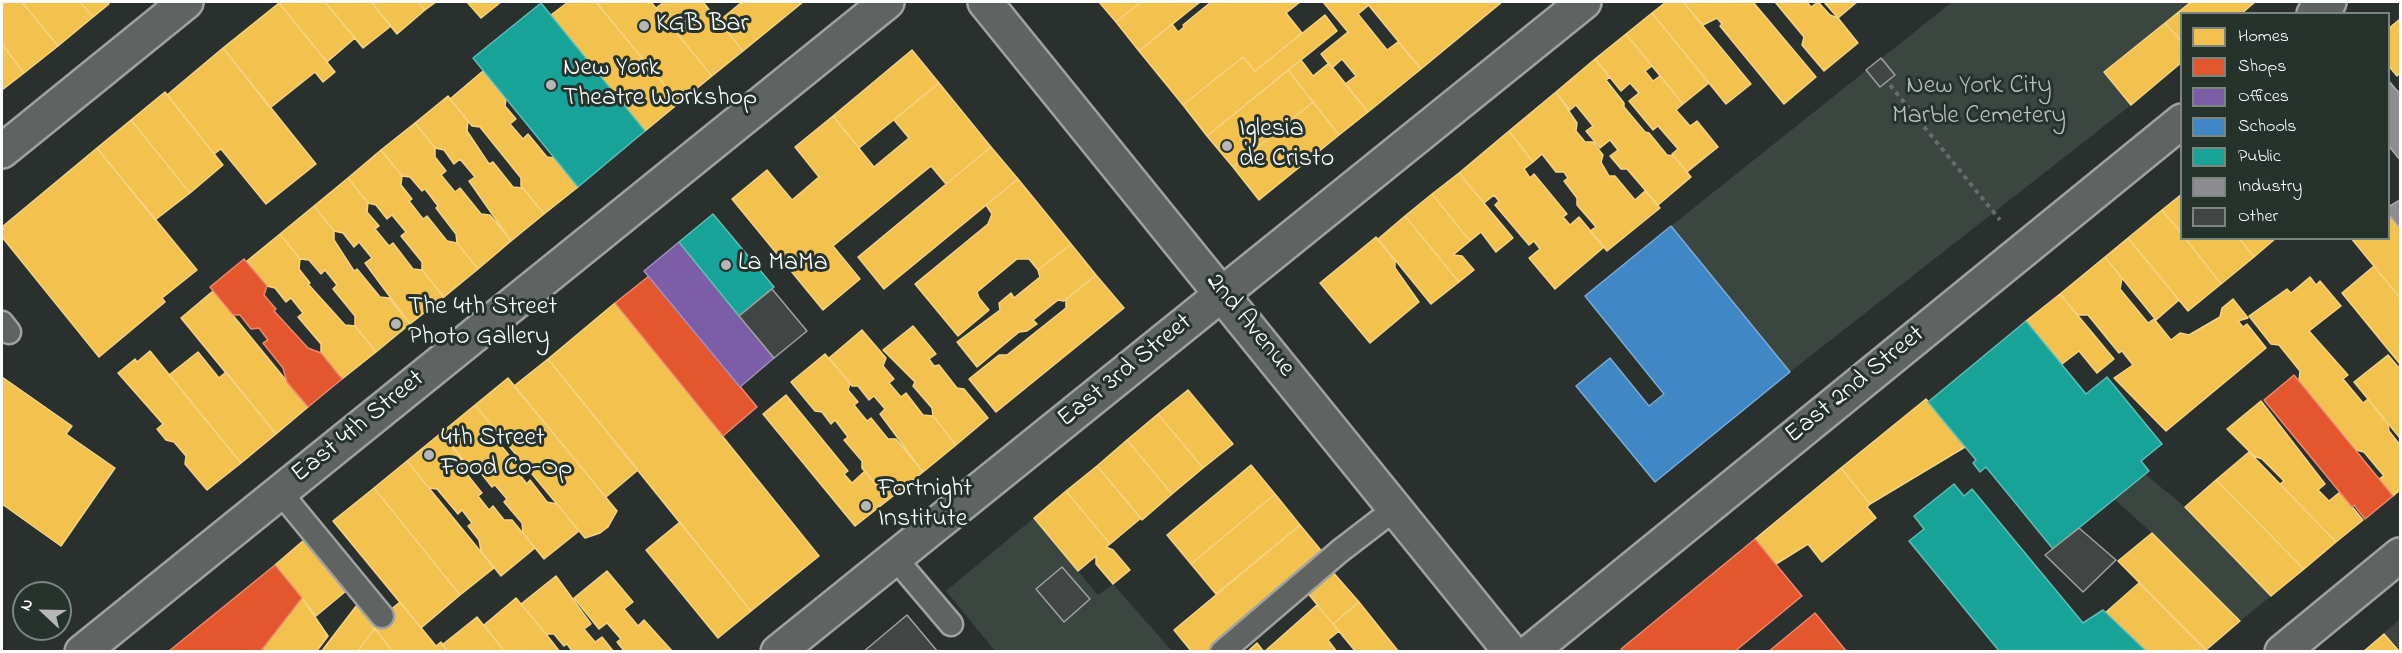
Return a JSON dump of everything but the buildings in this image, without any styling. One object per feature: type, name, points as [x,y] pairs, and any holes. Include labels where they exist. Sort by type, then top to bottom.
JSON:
[{"type":"street","points":[[2,151],[186,2]]},
{"type":"street","name":"East 4th Street","points":[[82,651],[888,2]]},
{"type":"street","name":"2nd Avenue","points":[[985,2],[1511,651]]},
{"type":"street","name":"East 3rd Street","points":[[778,651],[1584,2]]},
{"type":"street","points":[[2316,12],[2329,2]]},
{"type":"street","name":"East 2nd Street","points":[[1530,651],[2180,123]]},
{"type":"street","points":[[2282,651],[2400,555]]},
{"type":"lane","points":[[280,492],[382,616]]},
{"type":"lane","points":[[1222,651],[1340,551],[1396,508]]},
{"type":"lane","points":[[895,558],[951,624]]},
{"type":"path","points":[[1890,85],[2000,220]]},
{"type":"green space","name":"New York City Marble Cemetery","points":[[1952,2],[2191,2],[2104,72],[2131,105],[1790,372],[1671,226]]},
{"type":"green space","points":[[2145,474],[2185,507],[2271,596],[2240,621],[2152,533],[2114,499]]},
{"type":"green space","points":[[1034,518],[1098,595],[1113,584],[1172,651],[995,651],[946,591]]},
{"type":"green space","points":[[2400,619],[2400,649],[2384,633]]},
{"type":"place","name":"KGB Bar","points":[[644,26]]},
{"type":"place","name":"New York Theatre Workshop","points":[[551,85]]},
{"type":"place","name":"Iglesia de Cristo","points":[[1227,146]]},
{"type":"place","name":"La MaMa","points":[[726,265]]},
{"type":"place","name":"The 4th Street Photo Gallery","points":[[396,324]]},
{"type":"place","name":"4th Street Food Co-Op","points":[[429,455]]},
{"type":"place","name":"Fortnight Institute","points":[[866,506]]}]
